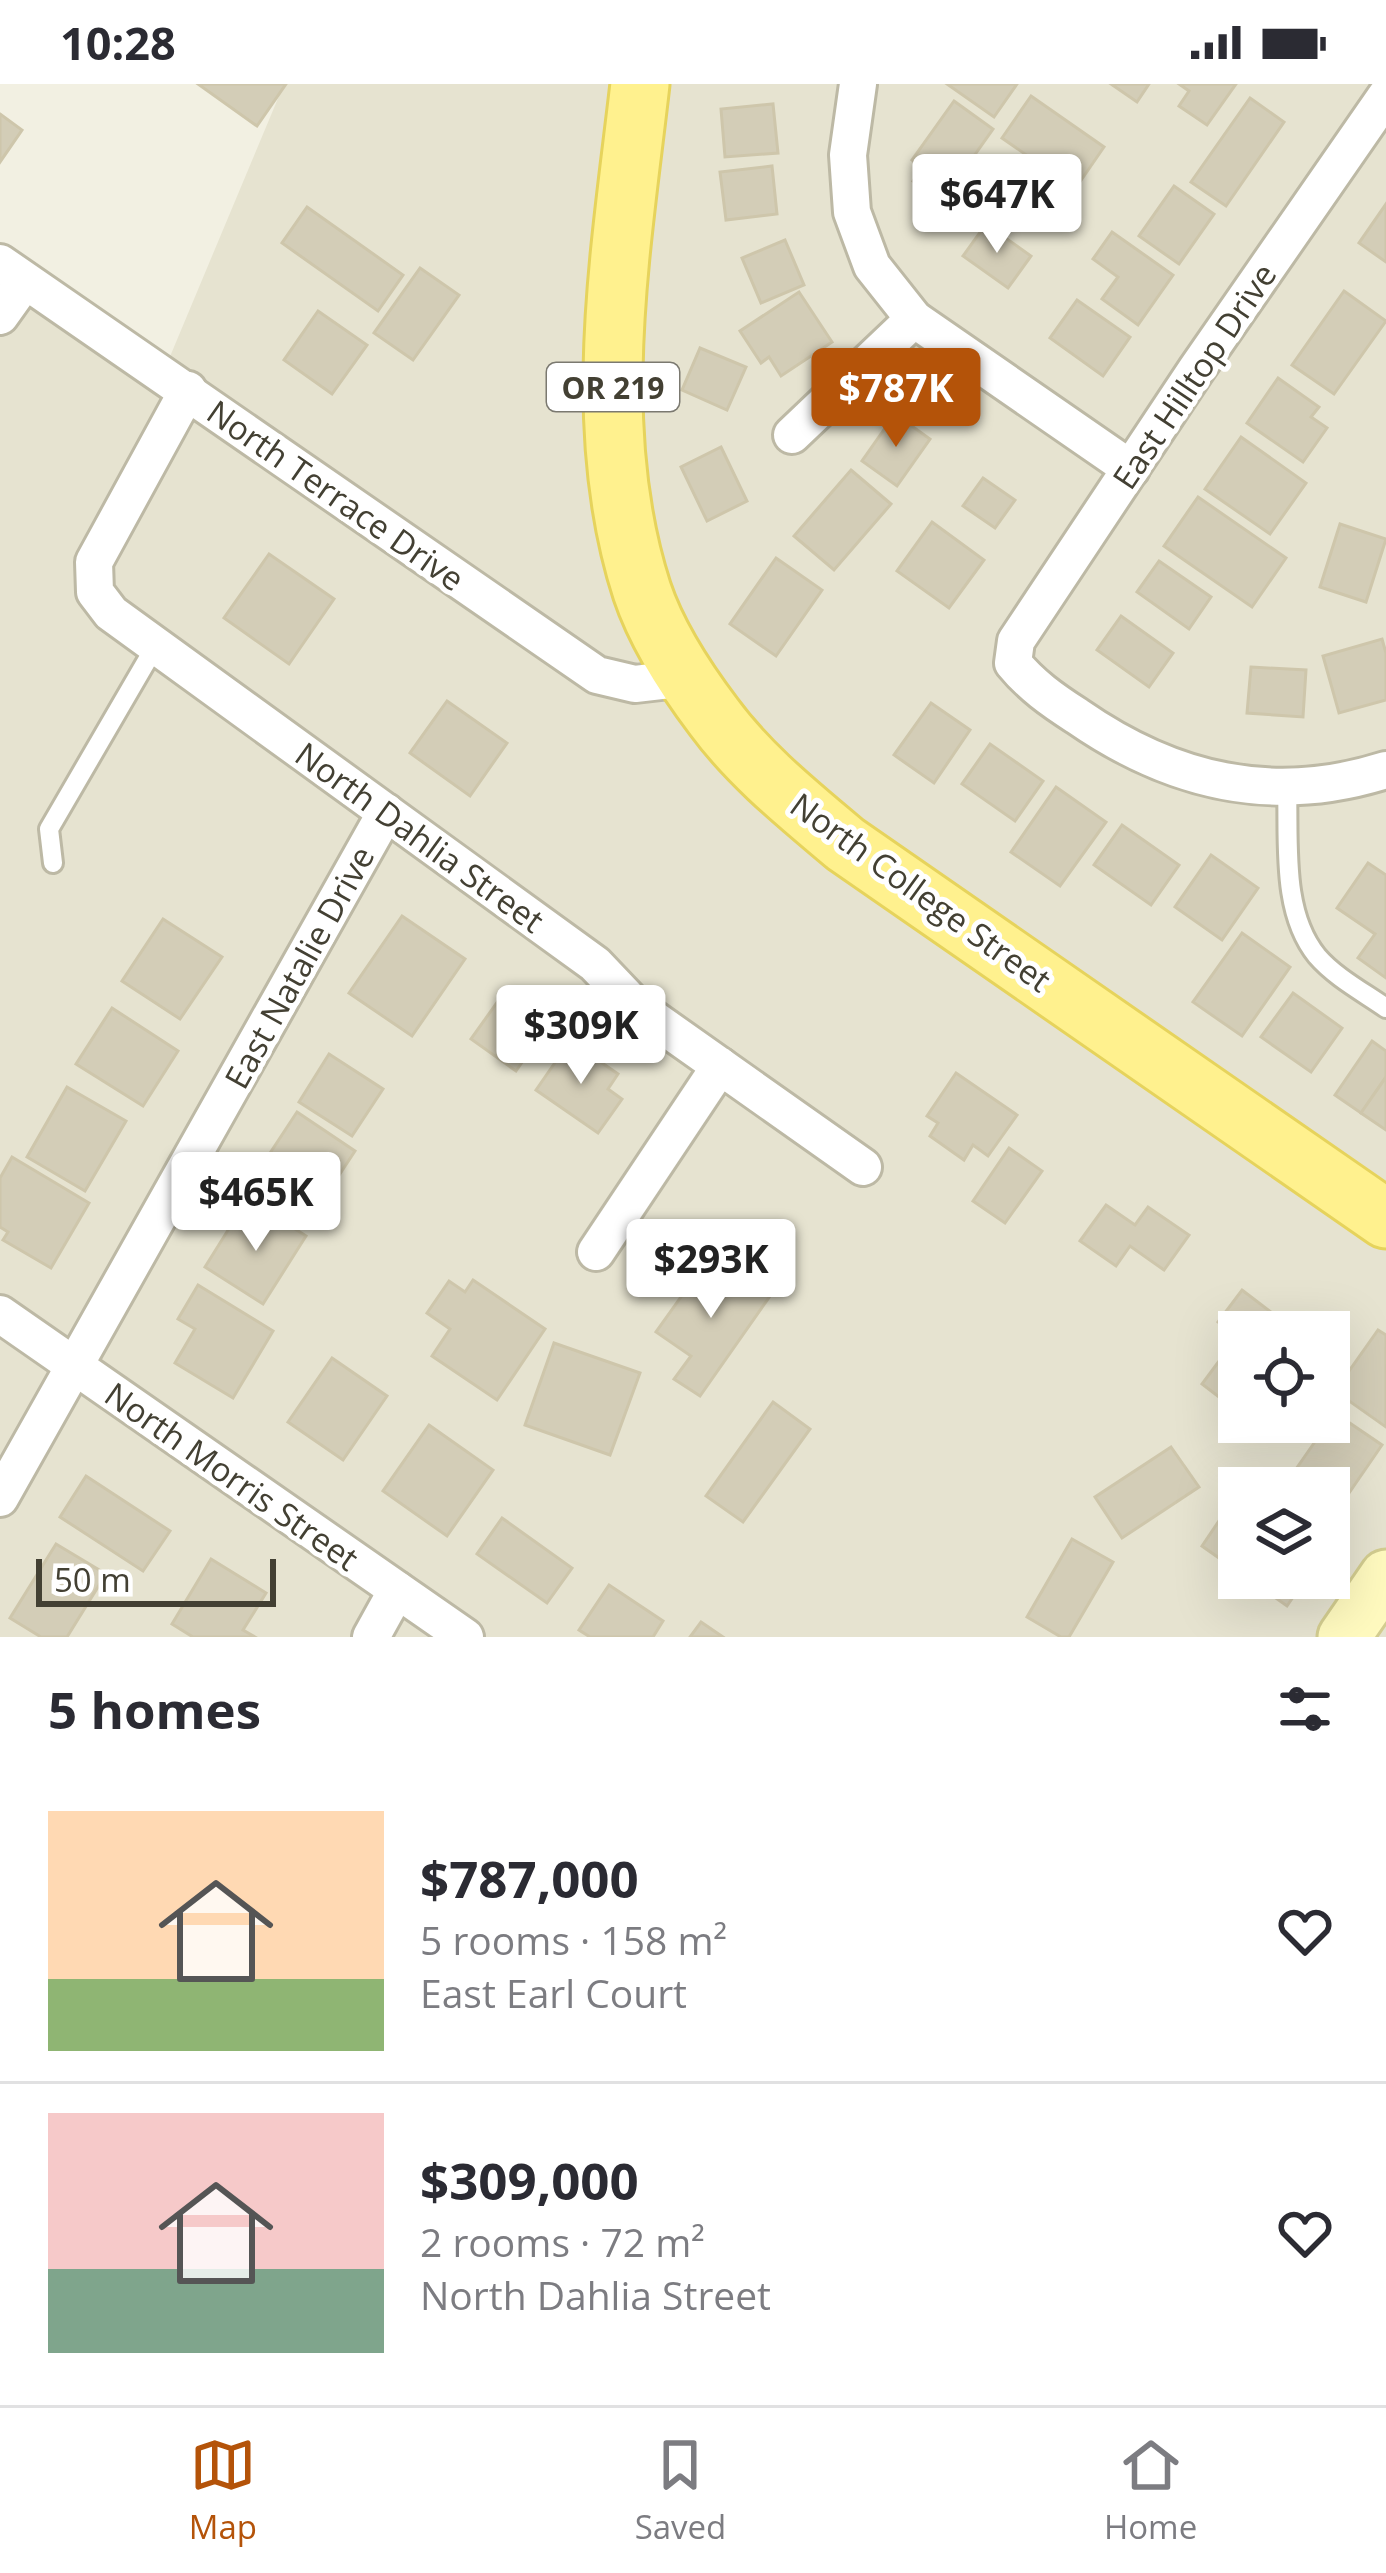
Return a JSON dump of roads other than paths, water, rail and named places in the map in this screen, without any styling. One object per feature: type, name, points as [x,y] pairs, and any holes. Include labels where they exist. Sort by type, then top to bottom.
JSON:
[{"type":"main road","name":"North College Street","points":[[640,84],[612,367],[617,466],[643,595],[687,678],[738,746],[845,844],[1386,1219]]},
{"type":"street","points":[[858,84],[848,155],[852,212],[872,266],[914,320],[1131,469]]},
{"type":"street","points":[[1370,84],[1386,95]]},
{"type":"street","name":"East Hilltop Drive","points":[[1287,789],[1230,784],[1167,767],[1112,740],[1031,685],[1013,662],[1016,641],[1386,95]]},
{"type":"street","name":"North Terrace Drive","points":[[13,272],[551,646],[598,674],[634,684],[687,678]]},
{"type":"street","points":[[0,316],[13,272]]},
{"type":"street","points":[[792,435],[914,320]]},
{"type":"street","name":"North Dahlia Street","points":[[188,390],[94,562],[94,592],[111,613],[595,964],[635,1006],[863,1167]]},
{"type":"street","points":[[1287,789],[1356,780],[1386,770]]},
{"type":"street","name":"East Natalie Drive","points":[[0,1498],[386,812]]},
{"type":"street","points":[[596,1252],[720,1066]]},
{"type":"street","name":"North Morris Street","points":[[0,1314],[465,1637]]},
{"type":"street","points":[[1344,1637],[1386,1576]]},
{"type":"street","points":[[371,1637],[397,1590]]},
{"type":"lane","points":[[53,863],[49,829],[156,645]]},
{"type":"lane","points":[[1287,789],[1293,892],[1303,934],[1334,971],[1386,1007]]}]
